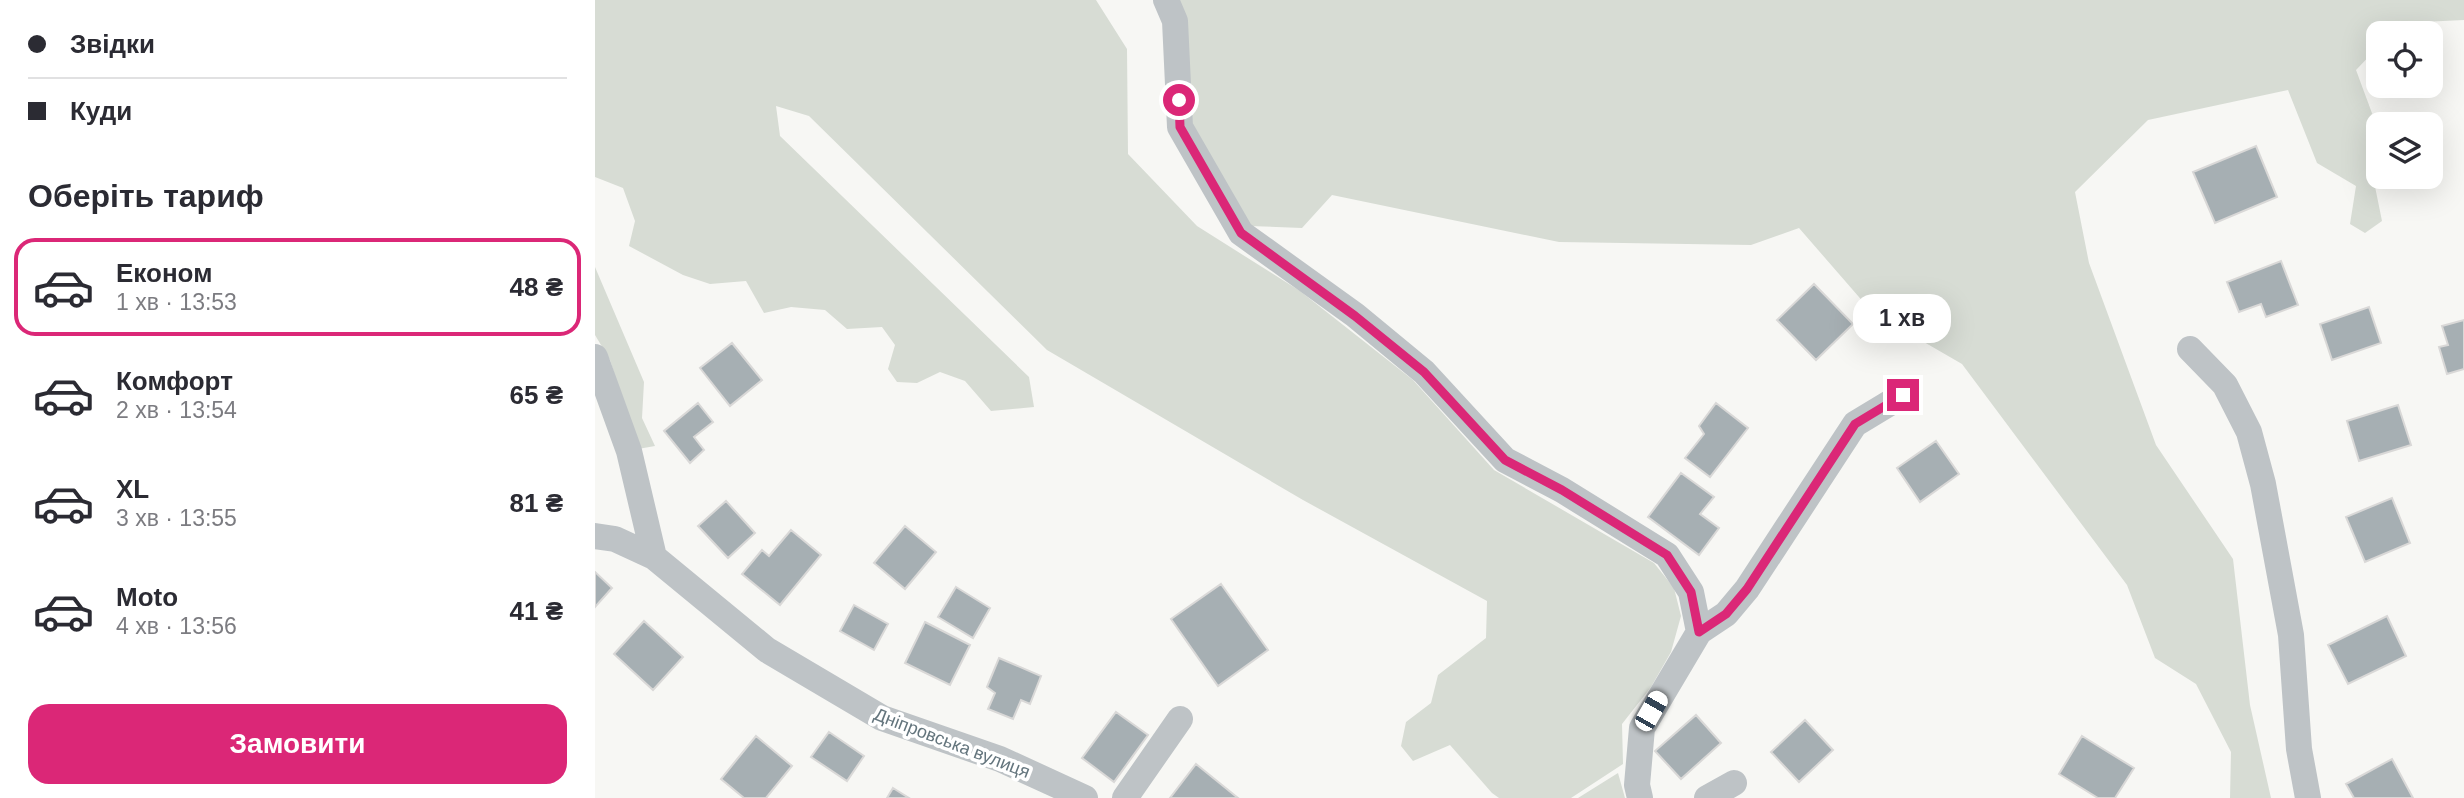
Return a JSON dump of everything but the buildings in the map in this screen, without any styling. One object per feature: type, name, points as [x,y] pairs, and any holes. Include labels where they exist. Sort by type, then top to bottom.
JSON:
[{"type":"street","points":[[1165,0],[1175,20],[1180,127],[1241,233],[1355,316],[1424,372],[1505,460],[1562,490],[1667,555],[1691,592],[1699,632]]},
{"type":"street","points":[[2190,349],[2225,385],[2249,432],[2263,484],[2291,635],[2299,749],[2308,798]]},
{"type":"street","points":[[595,357],[629,451],[654,557]]},
{"type":"street","points":[[1640,798],[1637,785],[1642,728],[1699,632],[1726,614],[1747,589],[1855,424],[1903,395]]},
{"type":"street","name":"Дніпровська вулиця","points":[[595,536],[615,539],[654,557],[767,650],[882,718],[1000,759],[1085,798]]},
{"type":"street","points":[[1125,798],[1180,719]]},
{"type":"street","points":[[1707,798],[1734,783]]},
{"type":"shaded area","points":[[595,0],[1096,0],[1127,49],[1128,154],[1197,226],[1300,291],[1413,380],[1494,470],[1654,563],[1674,588],[1681,616],[1671,652],[1651,687],[1622,724],[1623,764],[1571,798],[1499,798],[1450,745],[1413,761],[1401,746],[1406,722],[1431,703],[1438,675],[1486,638],[1487,601],[1303,500],[1047,350],[809,116],[776,106],[780,136],[1029,377],[1034,407],[991,411],[965,381],[940,372],[917,383],[897,382],[888,369],[895,345],[882,327],[847,329],[825,310],[791,307],[764,313],[746,281],[710,284],[683,275],[629,246],[635,221],[623,188],[595,177]]},
{"type":"shaded area","points":[[1179,0],[2464,0],[2464,20],[2366,21],[2366,60],[2356,70],[2372,112],[2366,112],[2366,189],[2376,189],[2382,221],[2365,233],[2350,224],[2356,186],[2317,163],[2288,90],[2148,120],[2075,192],[2089,263],[2156,445],[2233,559],[2250,705],[2271,798],[2230,798],[2231,752],[2196,684],[2155,658],[2127,585],[1962,364],[1872,312],[1799,228],[1751,245],[1559,242],[1332,195],[1302,228],[1249,226],[1192,123]]},
{"type":"shaded area","points":[[595,267],[644,382],[642,418],[655,446],[638,449],[610,360],[595,335]]},
{"type":"shaded area","points":[[1618,773],[1625,798],[1578,798]]},
{"type":"route","points":[[1179,100],[1180,127],[1241,233],[1355,316],[1424,372],[1505,460],[1562,490],[1667,555],[1691,592],[1699,632],[1726,614],[1747,589],[1855,424],[1903,395]]}]
